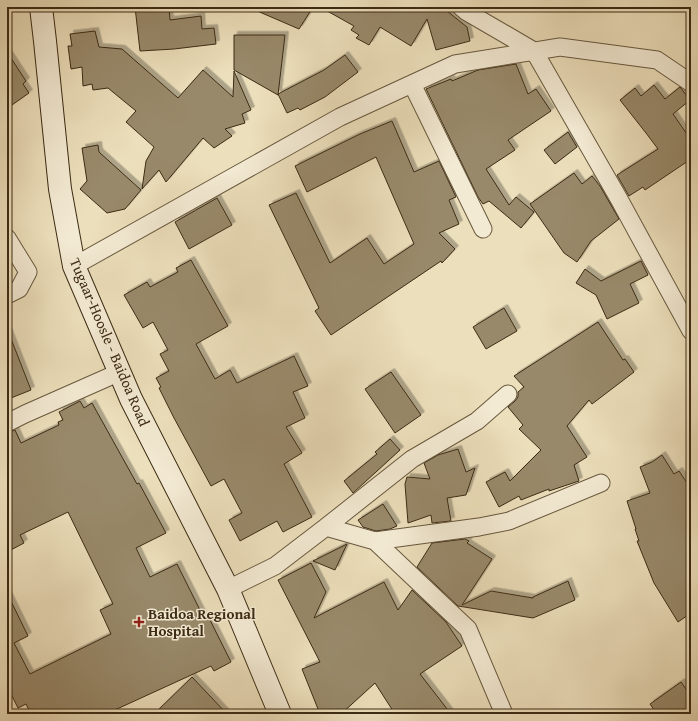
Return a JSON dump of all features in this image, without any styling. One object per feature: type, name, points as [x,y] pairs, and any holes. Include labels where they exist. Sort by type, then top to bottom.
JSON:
[{"type":"main road","name":"Tugaar-Hoosle - Baidoa Road","points":[[41,7],[46,41],[60,189],[74,266],[131,399],[228,589],[280,714]]},
{"type":"street","points":[[461,7],[534,51],[619,199],[691,330]]},
{"type":"street","points":[[74,266],[340,117],[455,64],[560,47],[657,60],[691,83]]},
{"type":"street","points":[[412,84],[483,229]]},
{"type":"street","points":[[7,238],[28,272],[19,289],[7,295]]},
{"type":"street","points":[[7,423],[120,372]]},
{"type":"street","points":[[228,589],[275,566],[412,459],[477,421],[508,394]]},
{"type":"street","points":[[374,542],[509,521],[601,484]]},
{"type":"street","points":[[326,527],[374,542],[468,629],[504,714]]},
{"type":"building","points":[[135,7],[169,7],[170,20],[201,16],[202,29],[214,28],[216,44],[140,51]]},
{"type":"building","points":[[248,7],[313,7],[299,29]]},
{"type":"building","points":[[320,7],[442,7],[467,27],[470,41],[436,50],[427,19],[411,46],[380,27],[369,45],[356,38],[359,35],[351,30],[354,26]]},
{"type":"building","points":[[95,31],[99,47],[122,49],[178,98],[203,70],[233,97],[234,71],[251,110],[242,114],[245,123],[225,129],[232,136],[214,148],[203,138],[166,182],[159,170],[142,189],[146,161],[154,147],[126,122],[136,111],[108,88],[93,90],[92,84],[83,86],[82,67],[71,69],[68,46],[72,46],[70,34]]},
{"type":"building","points":[[234,35],[285,35],[278,95],[234,70]]},
{"type":"building","points":[[7,52],[26,81],[23,84],[29,93],[12,105],[7,97]]},
{"type":"building","points":[[345,55],[358,72],[325,97],[300,110],[298,108],[287,113],[278,94],[324,70]]},
{"type":"building","points":[[516,64],[528,94],[536,89],[551,111],[508,140],[515,150],[486,169],[509,205],[516,197],[534,212],[521,228],[489,201],[483,204],[478,197],[426,89],[451,79],[452,81],[478,70]]},
{"type":"building","points":[[654,85],[665,99],[680,87],[690,100],[673,114],[691,140],[691,159],[645,190],[643,187],[629,196],[617,175],[658,149],[620,100],[635,88],[641,96]]},
{"type":"building","points":[[392,121],[414,172],[439,161],[456,197],[449,200],[459,224],[439,233],[455,249],[442,263],[441,261],[331,335],[315,311],[319,308],[269,205],[296,193],[330,263],[367,238],[384,264],[414,244],[376,157],[307,192],[295,166],[360,134]]},
{"type":"building","points":[[568,132],[577,147],[555,164],[544,150]]},
{"type":"building","points":[[98,145],[99,152],[141,190],[125,209],[107,213],[80,189],[87,181],[82,148]]},
{"type":"building","points":[[574,173],[582,184],[592,176],[600,186],[619,219],[591,241],[577,262],[564,253],[530,204]]},
{"type":"building","points":[[217,198],[232,225],[189,249],[175,222]]},
{"type":"building","points":[[191,260],[228,326],[196,344],[215,379],[230,370],[237,383],[294,356],[308,386],[293,392],[305,418],[286,427],[302,453],[284,464],[312,517],[283,532],[277,521],[240,541],[229,520],[242,513],[224,479],[211,486],[159,388],[161,387],[156,378],[169,371],[160,354],[168,350],[153,322],[143,328],[124,295],[147,282],[150,287],[178,272],[176,268]]},
{"type":"building","points":[[641,261],[648,275],[630,284],[639,303],[607,319],[596,295],[576,283],[585,269],[601,281]]},
{"type":"building","points":[[504,308],[517,331],[486,349],[473,327]]},
{"type":"building","points":[[598,322],[623,360],[625,359],[634,372],[592,404],[589,400],[567,426],[587,457],[574,465],[579,481],[549,491],[549,489],[521,500],[519,496],[499,507],[486,482],[505,472],[510,481],[541,450],[519,429],[523,425],[508,407],[515,401],[518,397],[518,392],[524,387],[514,376]]},
{"type":"building","points":[[8,331],[31,390],[11,398],[7,391]]},
{"type":"building","points":[[391,372],[421,415],[395,433],[365,389]]},
{"type":"building","points":[[80,401],[84,408],[92,403],[137,484],[139,483],[166,533],[136,548],[150,577],[177,564],[205,620],[209,618],[231,662],[214,671],[211,666],[106,714],[31,714],[26,704],[18,708],[7,686],[7,593],[28,636],[14,643],[30,674],[111,634],[100,610],[113,604],[68,512],[20,535],[24,543],[7,552],[7,433],[15,430],[21,443],[59,425],[58,422],[63,420],[59,412]]},
{"type":"building","points":[[390,439],[400,450],[353,493],[344,481],[377,454],[375,452]]},
{"type":"building","points":[[458,449],[466,472],[475,468],[466,495],[447,498],[451,521],[432,523],[431,515],[408,523],[405,484],[407,477],[430,479],[424,463],[438,455]]},
{"type":"building","points":[[662,455],[674,474],[679,471],[691,489],[691,613],[678,622],[654,583],[637,541],[639,541],[627,501],[650,493],[640,467],[652,462]]},
{"type":"building","points":[[383,504],[397,526],[390,529],[376,531],[363,527],[358,520]]},
{"type":"building","points":[[465,539],[469,541],[467,543],[492,559],[462,605],[491,591],[533,598],[568,581],[575,600],[533,618],[458,606],[417,567],[432,543]]},
{"type":"building","points":[[347,544],[335,570],[313,561]]},
{"type":"building","points":[[311,563],[326,592],[314,618],[384,582],[398,610],[412,590],[446,622],[462,646],[420,674],[451,714],[395,714],[375,683],[341,714],[320,714],[302,669],[320,662],[278,580]]},
{"type":"building","points":[[192,677],[227,714],[154,714]]},
{"type":"building","points":[[681,682],[691,696],[691,714],[657,714],[650,704]]},
{"type":"place","name":"Baidoa Regional Hospital","points":[[139,622]]}]
